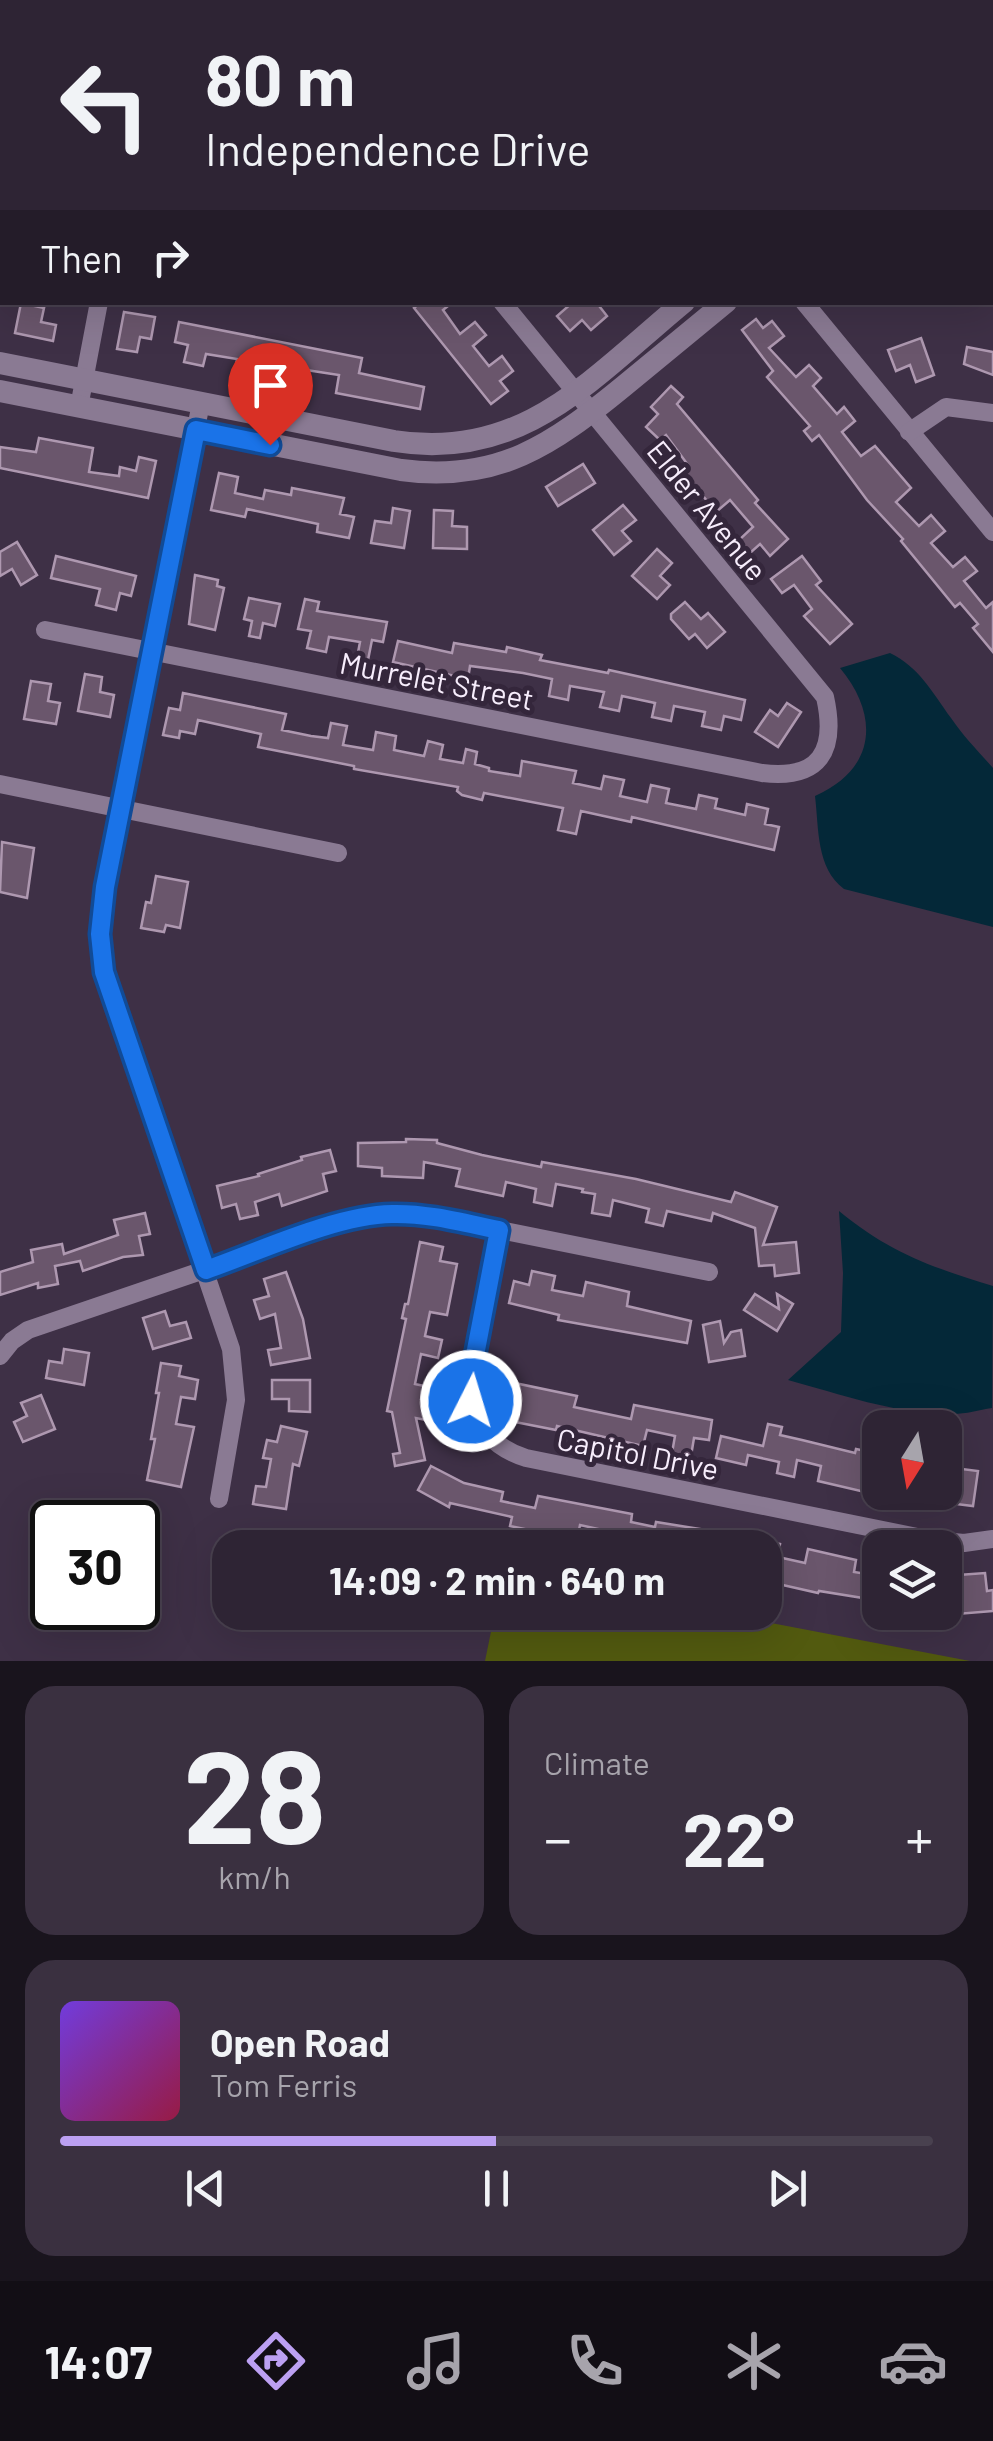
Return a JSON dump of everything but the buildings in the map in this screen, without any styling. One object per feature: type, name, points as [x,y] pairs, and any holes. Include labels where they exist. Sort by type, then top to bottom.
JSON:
[{"type":"street","points":[[79,407],[98,305]]},
{"type":"street","name":"Elder Avenue","points":[[505,305],[825,698],[830,722],[828,744],[816,765]]},
{"type":"street","points":[[0,364],[410,444],[451,445],[513,431],[576,390],[680,305]]},
{"type":"street","points":[[0,391],[401,470],[458,473],[498,466],[562,434],[722,305]]},
{"type":"street","points":[[806,305],[993,532]]},
{"type":"street","points":[[201,403],[101,912],[104,972],[227,1336],[236,1389],[235,1413],[219,1498]]},
{"type":"street","points":[[909,432],[946,407],[993,413]]},
{"type":"street","name":"Murrelet Street","points":[[45,630],[762,774],[790,777],[816,765]]},
{"type":"street","points":[[0,784],[338,853]]},
{"type":"street","points":[[0,1356],[12,1340],[28,1330],[342,1222],[372,1216],[430,1216],[710,1272]]},
{"type":"street","name":"Capitol Drive","points":[[499,1230],[470,1392],[482,1428],[508,1452],[932,1540],[964,1544],[993,1539]]},
{"type":"green space","points":[[782,1625],[970,1661],[485,1661],[491,1630],[782,1630]]},
{"type":"water","points":[[890,653],[917,673],[993,768],[993,927],[844,889],[828,870],[815,796],[850,771],[865,740],[862,704],[840,668]]},
{"type":"water","points":[[839,1211],[876,1238],[912,1257],[993,1286],[992,1408],[962,1413],[962,1410],[906,1410],[788,1380],[841,1332]]},
{"type":"route","points":[[270,445],[196,430],[105,887],[100,934],[104,972],[206,1270],[342,1222],[372,1216],[430,1216],[499,1230],[471,1376],[471,1401]]}]
